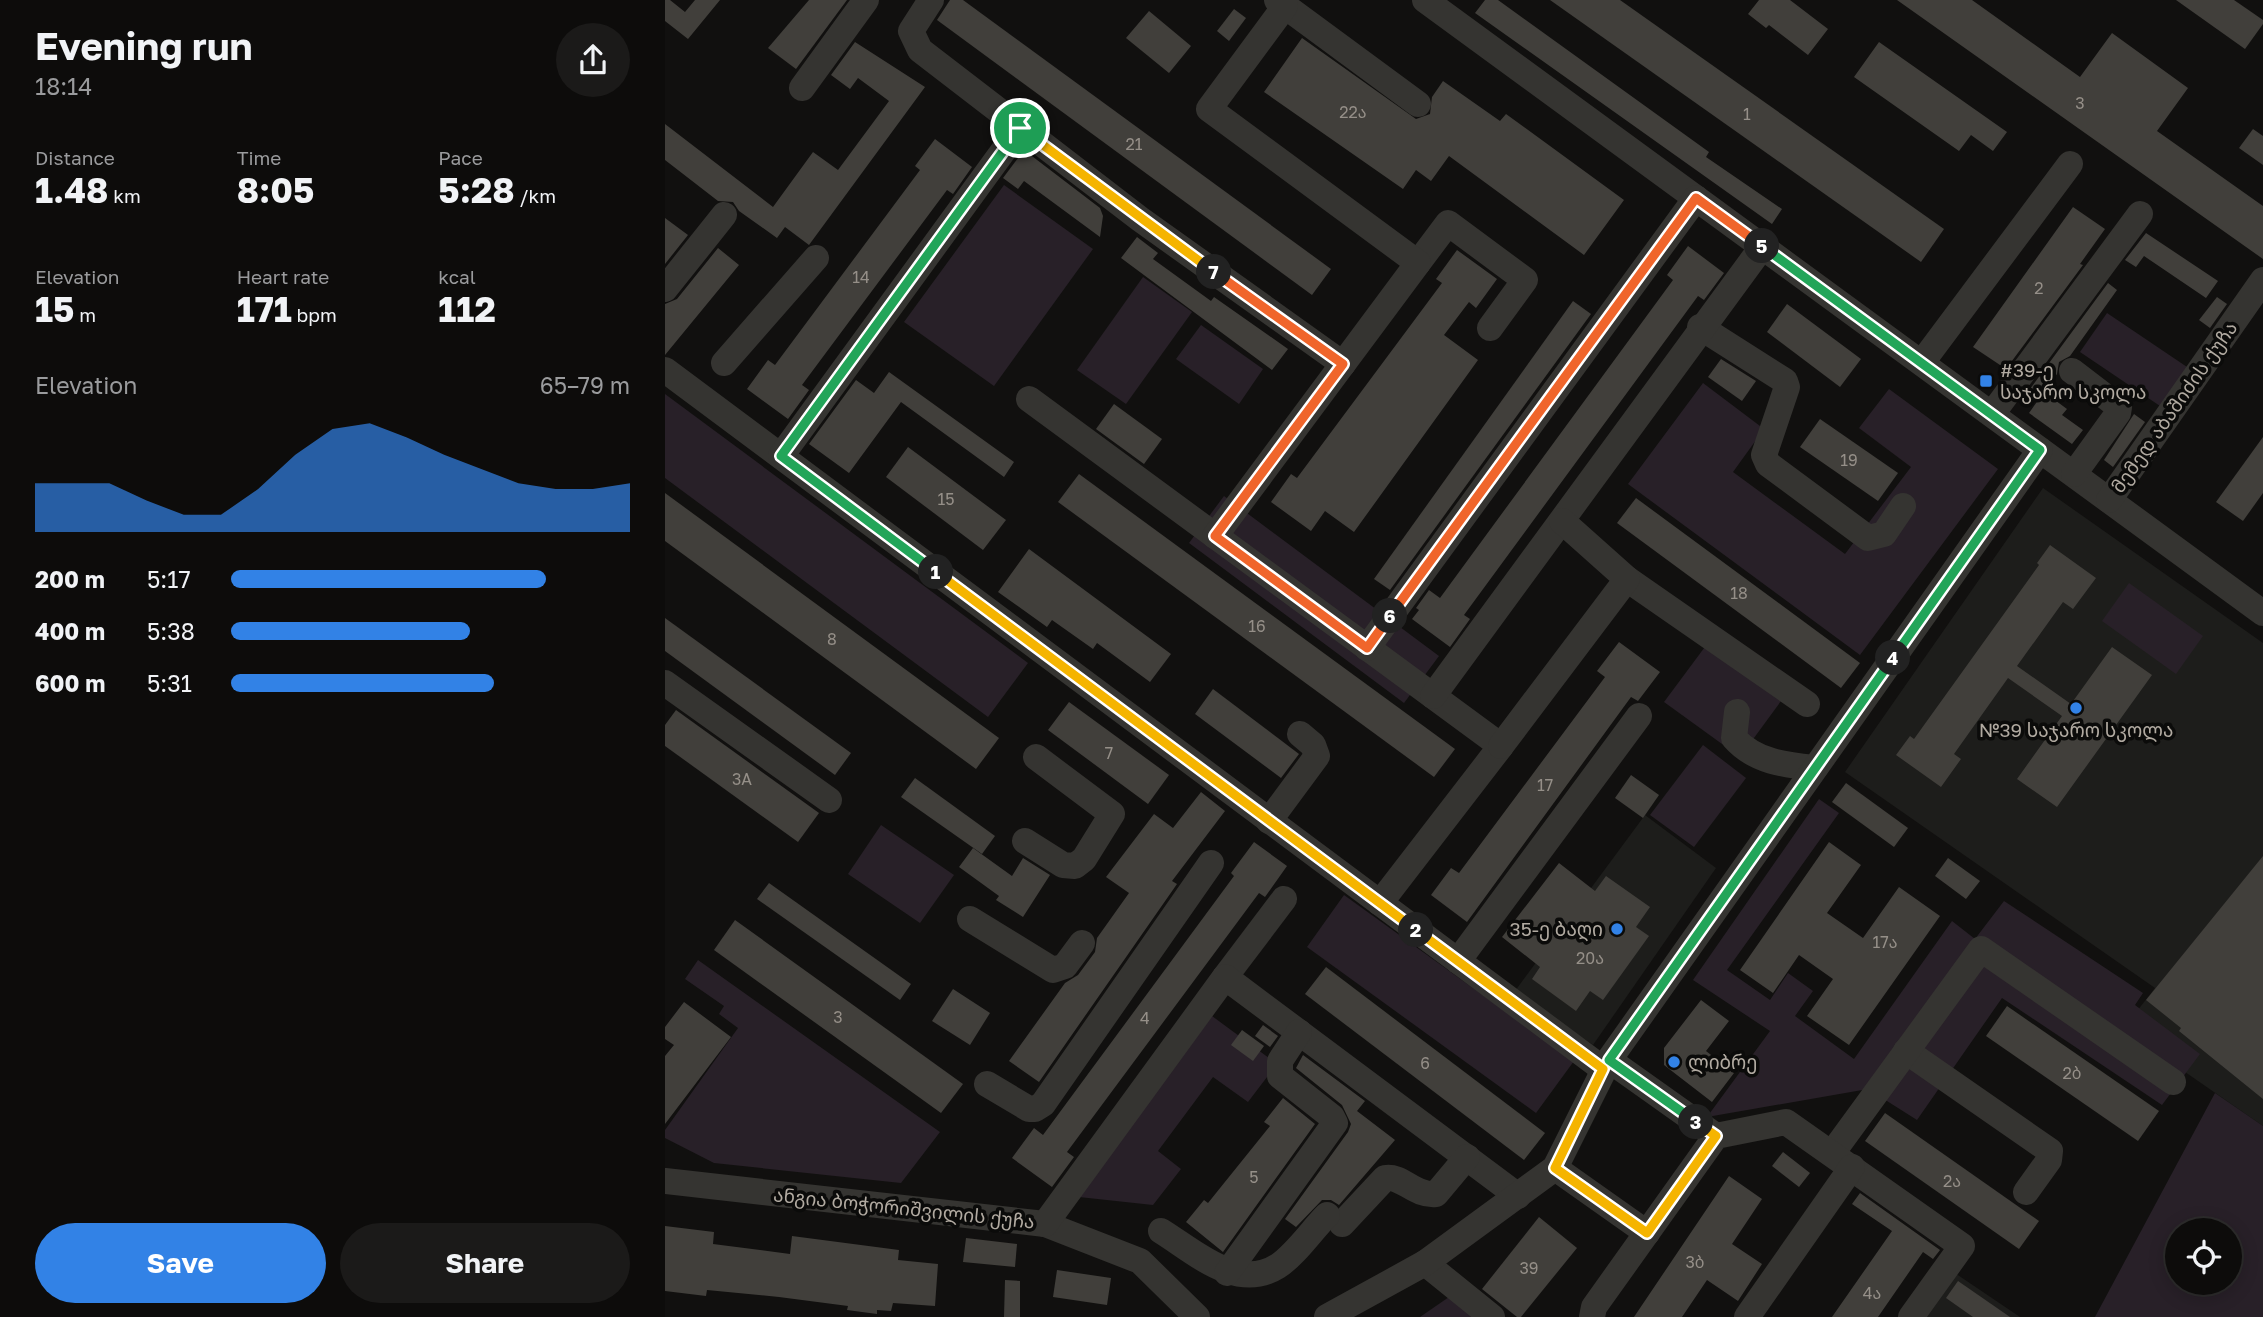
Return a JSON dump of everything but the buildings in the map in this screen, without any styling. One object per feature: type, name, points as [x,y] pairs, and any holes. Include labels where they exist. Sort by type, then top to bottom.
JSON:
[{"type":"street","points":[[802,88],[866,0]]},
{"type":"street","points":[[931,0],[911,32],[920,50],[1020,128],[1343,364]]},
{"type":"street","points":[[1431,2],[1762,247],[1923,361],[2040,450],[2260,605]]},
{"type":"street","points":[[1418,104],[1281,3],[1209,109],[1418,263]]},
{"type":"street","points":[[781,456],[1020,128]]},
{"type":"street","points":[[1923,361],[2070,164]]},
{"type":"street","points":[[1367,648],[1696,198]]},
{"type":"street","points":[[665,289],[724,215]]},
{"type":"street","points":[[1992,414],[2140,215]]},
{"type":"street","points":[[1215,536],[1448,223],[1525,280],[1490,328]]},
{"type":"street","points":[[1433,696],[1700,327],[1762,247]]},
{"type":"street","points":[[724,363],[816,258]]},
{"type":"street","name":"მემედ აბაშიძის ქუჩა","points":[[2109,500],[2263,280]]},
{"type":"street","points":[[1700,327],[1785,381],[1787,387],[1764,455],[1767,464],[1868,538],[1884,534],[1903,506]]},
{"type":"street","points":[[665,370],[1458,961],[1606,1064],[1716,1136]]},
{"type":"street","points":[[2072,371],[2119,407],[2118,413],[2074,474]]},
{"type":"street","points":[[1029,399],[1501,746]]},
{"type":"street","points":[[1327,1317],[1425,1263],[1555,1168],[1606,1064],[2040,450]]},
{"type":"street","points":[[1562,521],[1627,579],[1807,704]]},
{"type":"street","points":[[1380,902],[1627,579]]},
{"type":"street","points":[[665,683],[829,800]]},
{"type":"street","points":[[1737,712],[1734,738],[1742,748],[1767,760],[1815,768]]},
{"type":"street","points":[[1458,961],[1639,716]]},
{"type":"street","points":[[1269,821],[1317,756],[1313,745],[1300,734]]},
{"type":"street","points":[[1025,841],[1063,865],[1075,866],[1084,859],[1112,814],[1037,757]]},
{"type":"street","points":[[987,1084],[1029,1109],[1043,1104],[1212,863]]},
{"type":"street","points":[[1045,1224],[1284,899]]},
{"type":"street","points":[[970,919],[1053,970],[1065,966],[1082,943]]},
{"type":"street","points":[[1747,1317],[1906,1051],[1981,949],[2173,1082]]},
{"type":"street","points":[[1225,977],[1518,1196]]},
{"type":"street","points":[[1227,1273],[1335,1124],[1332,1117],[1280,1076],[1280,1060],[1299,1032]]},
{"type":"street","points":[[1906,1051],[2050,1151],[2049,1160],[2026,1192]]},
{"type":"street","points":[[1592,1317],[1594,1307],[1716,1136],[1786,1122],[1962,1246],[1911,1317]]},
{"type":"street","points":[[1161,1231],[1227,1273],[1246,1275],[1280,1265],[1385,1178],[1397,1179],[1420,1193],[1436,1194],[1467,1157]]},
{"type":"street","points":[[1555,1168],[1647,1233]]},
{"type":"street","name":"ანგია ბოჭორიშვილის ქუჩა","points":[[665,1181],[1045,1224],[1140,1261],[1196,1317]]},
{"type":"street","points":[[1425,1263],[1492,1317]]},
{"type":"shaded area","points":[[1004,185],[1093,249],[994,386],[904,322]]},
{"type":"shaded area","points":[[1143,277],[1192,312],[1126,404],[1077,370]]},
{"type":"shaded area","points":[[2107,313],[2190,369],[2163,408],[2080,352]]},
{"type":"shaded area","points":[[1201,325],[1263,369],[1239,404],[1176,359]]},
{"type":"shaded area","points":[[1703,383],[1764,429],[1733,472],[1845,554],[1911,467],[1859,428],[1889,389],[1998,469],[1860,655],[1628,484]]},
{"type":"shaded area","points":[[665,394],[1028,663],[988,717],[665,478]]},
{"type":"shaded area","name":"№39 საჯარო სკოლა","points":[[2043,488],[2263,643],[2263,1126],[2123,1029],[2155,988],[1845,772]]},
{"type":"shaded area","points":[[1224,496],[1439,656],[1404,703],[1189,543]]},
{"type":"shaded area","points":[[2129,583],[2203,636],[2176,674],[2102,621]]},
{"type":"shaded area","points":[[1716,632],[1792,686],[1740,757],[1664,702]]},
{"type":"shaded area","points":[[1703,745],[1746,778],[1694,847],[1650,815]]},
{"type":"shaded area","points":[[1819,799],[1839,813],[1727,970],[1770,1000],[1788,973],[1813,991],[1795,1016],[1854,1059],[1952,921],[1975,939],[2004,901],[2143,993],[2135,1005],[2200,1054],[2162,1105],[2002,998],[1917,1120],[1868,1089],[1707,1117],[1770,1031],[1693,980]]},
{"type":"shaded area","name":"35-ე ბაღი","points":[[1645,815],[1716,868],[1593,1045],[1515,991]]},
{"type":"shaded area","points":[[881,825],[954,875],[920,923],[848,874]]},
{"type":"shaded area","points":[[1344,895],[1574,1061],[1536,1113],[1307,947]]},
{"type":"shaded area","points":[[698,960],[940,1132],[901,1183],[714,1163],[665,1138],[665,1130],[738,1028],[719,1014],[724,1006],[685,979]]},
{"type":"shaded area","points":[[1212,1016],[1277,1064],[1248,1102],[1213,1077],[1158,1151],[1181,1169],[1153,1205],[1079,1197]]},
{"type":"shaded area","points":[[2215,1093],[2263,1126],[2263,1317],[2095,1317]]},
{"type":"shaded area","points":[[1943,1265],[2020,1317],[1904,1317]]},
{"type":"shaded area","points":[[1449,1297],[1473,1317],[1420,1317]]},
{"type":"place","name":"#39-ე საჯარო სკოლა","points":[[1986,381]]},
{"type":"place","name":"№39 საჯარო სკოლა","points":[[2076,708]]},
{"type":"place","name":"35-ე ბაღი","points":[[1617,929]]},
{"type":"place","name":"ლიბრე","points":[[1674,1062]]},
{"type":"route","points":[[1020,128],[1140,219],[1343,364],[1215,536],[1367,648],[1696,198],[1923,361],[2040,450],[1609,1060],[1716,1136],[1647,1233],[1555,1168],[1603,1069],[781,456],[1020,128]]}]
